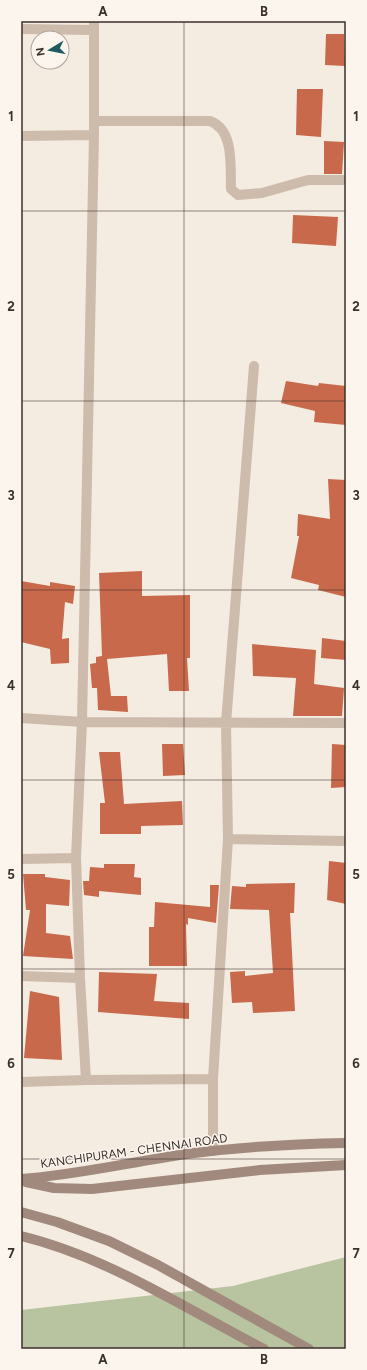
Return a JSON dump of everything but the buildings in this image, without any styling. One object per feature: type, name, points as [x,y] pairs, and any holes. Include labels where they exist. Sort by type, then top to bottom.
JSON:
[{"type":"main road","name":"KANCHIPURAM - CHENNAI ROAD","points":[[21,1180],[213,1151],[305,1144],[346,1143]]},
{"type":"main road","name":"KANCHIPURAM - CHENNAI ROAD","points":[[21,1180],[54,1188],[92,1189],[253,1171],[346,1165]]},
{"type":"main road","points":[[21,1212],[57,1222],[109,1241],[158,1265],[309,1349]]},
{"type":"main road","points":[[21,1236],[52,1243],[100,1264],[264,1349]]},
{"type":"street","points":[[21,29],[94,25],[94,135],[82,722],[76,858],[80,978],[86,1080]]},
{"type":"street","points":[[94,121],[210,121],[218,124],[228,140],[231,189],[238,195],[262,193],[308,180],[346,180]]},
{"type":"street","points":[[21,136],[94,135]]},
{"type":"street","points":[[213,1151],[213,1079],[228,839],[226,723],[254,366]]},
{"type":"street","points":[[21,718],[82,722],[346,723]]},
{"type":"street","points":[[228,839],[346,841]]},
{"type":"street","points":[[21,859],[76,858]]},
{"type":"street","points":[[21,976],[80,978]]},
{"type":"street","points":[[21,1082],[213,1079]]},
{"type":"green space","points":[[346,1257],[346,1349],[21,1349],[21,1310],[233,1286]]}]
